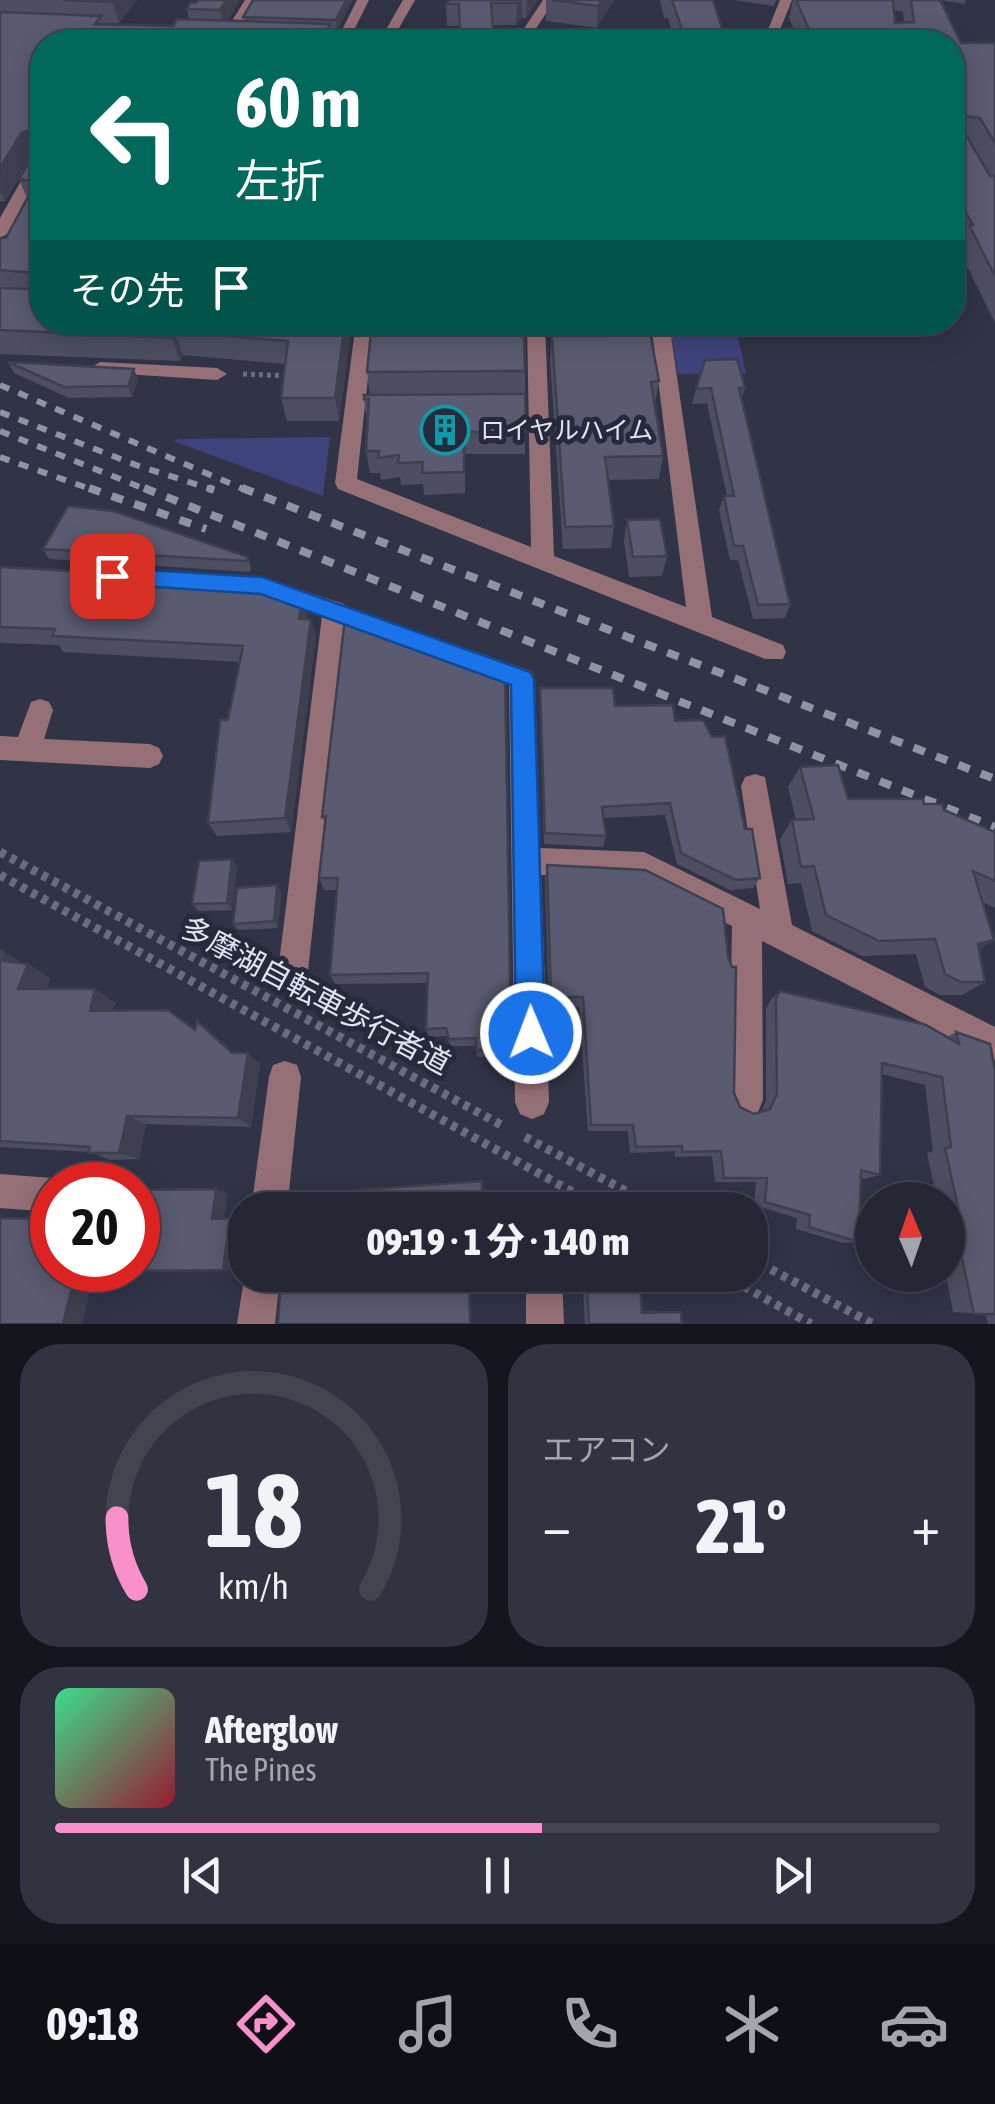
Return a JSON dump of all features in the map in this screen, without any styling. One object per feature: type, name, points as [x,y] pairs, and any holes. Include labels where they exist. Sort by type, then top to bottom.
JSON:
[{"type":"street","points":[[232,30],[251,0]]},
{"type":"street","points":[[343,30],[362,0]]},
{"type":"street","points":[[393,30],[410,0]]},
{"type":"street","points":[[529,30],[549,0]]},
{"type":"street","points":[[774,30],[786,0]]},
{"type":"street","points":[[0,233],[30,180]]},
{"type":"street","points":[[365,335],[365,406],[346,483],[774,652]]},
{"type":"street","points":[[535,335],[528,405],[542,561]]},
{"type":"street","points":[[662,335],[700,620]]},
{"type":"street","points":[[79,367],[217,374]]},
{"type":"street","points":[[244,584],[262,586],[344,614],[293,970]]},
{"type":"street","points":[[447,652],[522,679],[532,1102]]},
{"type":"street","points":[[13,749],[40,710]]},
{"type":"street","points":[[13,749],[150,756]]},
{"type":"street","points":[[755,786],[779,936]]},
{"type":"street","points":[[527,861],[644,866],[995,1044]]},
{"type":"street","points":[[746,1100],[747,919]]},
{"type":"street","points":[[271,1192],[286,1076]]},
{"type":"street","points":[[0,1191],[30,1193]]},
{"type":"street","points":[[256,1324],[260,1292]]},
{"type":"street","points":[[544,1292],[545,1324]]},
{"type":"path","points":[[217,374],[297,376]]},
{"type":"path","name":"多摩湖自転車歩行者道","points":[[0,852],[627,1192]]},
{"type":"path","points":[[0,875],[572,1192]]},
{"type":"path","points":[[768,1268],[873,1324]]},
{"type":"path","points":[[753,1292],[811,1324]]},
{"type":"shaded area","points":[[671,335],[738,335],[746,373],[678,374]]},
{"type":"shaded area","points":[[330,437],[323,496],[173,441],[178,439]]},
{"type":"building","points":[[198,0],[226,0],[220,10],[187,9]]},
{"type":"building","points":[[253,0],[346,0],[336,20],[243,17]]},
{"type":"building","points":[[450,0],[519,0],[491,3],[493,30],[460,30],[459,4],[446,4]]},
{"type":"building","points":[[552,0],[602,0],[598,6]]},
{"type":"building","points":[[672,0],[713,0],[723,30],[682,30]]},
{"type":"building","points":[[796,0],[893,0],[895,23],[914,22],[911,0],[940,0],[955,30],[809,30]]},
{"type":"building","points":[[0,12],[101,16],[95,24],[173,26],[177,19],[330,24],[327,30],[30,30],[30,130],[21,133],[0,168]]},
{"type":"building","points":[[965,43],[995,43],[995,143],[980,118],[966,116]]},
{"type":"building","points":[[965,133],[990,176],[995,176],[995,276],[969,225],[973,225],[965,211]]},
{"type":"building","points":[[30,160],[30,181],[19,179]]},
{"type":"building","points":[[28,197],[30,273],[0,270],[0,238],[6,238]]},
{"type":"building","points":[[0,288],[30,289],[30,331],[0,330]]},
{"type":"building","points":[[108,335],[174,335],[172,338]]},
{"type":"building","points":[[213,335],[343,335],[335,398],[281,398],[288,341]]},
{"type":"building","points":[[371,335],[524,336],[525,371],[367,372]]},
{"type":"building","points":[[650,335],[659,381],[651,382],[663,456],[605,457],[614,526],[565,527],[552,336]]},
{"type":"building","points":[[737,359],[745,388],[739,388],[790,604],[758,605],[743,546],[734,546],[724,496],[734,496],[711,388],[696,389],[705,360]]},
{"type":"building","points":[[8,362],[134,369],[128,386],[64,387]]},
{"type":"building","points":[[525,394],[526,432],[464,432],[464,472],[422,473],[423,462],[398,463],[399,455],[378,458],[379,451],[366,451],[369,399],[364,399],[364,395]]},
{"type":"building","points":[[68,506],[113,511],[248,557],[247,561],[43,549]]},
{"type":"building","points":[[660,519],[667,556],[633,557],[627,520]]},
{"type":"building","points":[[0,567],[254,581],[302,598],[299,619],[311,619],[285,818],[208,823],[220,720],[228,720],[243,646],[52,636],[55,629],[0,627]]},
{"type":"building","points":[[345,618],[357,618],[505,672],[511,1049],[476,1050],[476,1038],[449,1039],[446,1028],[426,1029],[428,973],[330,975],[338,878],[319,878],[326,816],[322,817]]},
{"type":"building","points":[[540,688],[613,688],[615,706],[673,705],[675,721],[703,720],[712,737],[725,736],[745,829],[752,829],[760,878],[736,880],[681,853],[670,803],[602,807],[606,836],[545,833]]},
{"type":"building","points":[[838,765],[848,799],[923,799],[924,804],[942,804],[944,810],[995,832],[995,881],[973,871],[994,940],[978,944],[985,982],[961,982],[945,974],[935,939],[879,941],[826,915],[814,866],[801,867],[792,820],[814,819],[800,767]]},
{"type":"building","points":[[232,859],[227,903],[192,904],[199,861]]},
{"type":"building","points":[[547,865],[645,870],[723,909],[728,957],[732,967],[736,967],[734,1093],[740,1107],[754,1114],[770,1109],[777,1094],[776,999],[780,991],[926,1025],[959,1044],[956,1032],[990,1044],[995,1071],[995,1314],[974,1314],[965,1272],[965,1182],[952,1182],[945,1148],[951,1147],[942,1077],[882,1063],[880,1175],[861,1170],[861,1182],[855,1182],[855,1241],[809,1227],[810,1215],[768,1203],[767,1178],[724,1178],[721,1151],[682,1152],[682,1146],[636,1147],[633,1125],[591,1125],[583,997],[551,997]]},
{"type":"building","points":[[277,885],[274,921],[233,924],[237,888]]},
{"type":"building","points":[[0,950],[3,961],[28,964],[18,989],[95,989],[90,1011],[168,1010],[195,1030],[197,1021],[232,1053],[248,1053],[238,1118],[127,1116],[119,1153],[88,1153],[90,1147],[0,1141]]},
{"type":"building","points":[[482,1181],[482,1192],[359,1190]]},
{"type":"building","points":[[216,1189],[212,1219],[228,1218],[223,1270],[160,1271],[160,1190]]},
{"type":"building","points":[[0,1218],[30,1219],[30,1292],[71,1292],[63,1324],[0,1324]]},
{"type":"building","points":[[280,1292],[469,1292],[470,1324],[278,1324]]},
{"type":"building","points":[[587,1292],[640,1292],[642,1313],[681,1312],[682,1324],[589,1324]]},
{"type":"railway","points":[[0,385],[248,491]]},
{"type":"railway","points":[[0,412],[136,465],[214,490],[208,488]]},
{"type":"railway","points":[[0,431],[150,491]]},
{"type":"railway","points":[[0,457],[96,491]]},
{"type":"railway","points":[[89,488],[206,529]]},
{"type":"railway","points":[[144,488],[995,827]]},
{"type":"railway","points":[[242,488],[995,779]]},
{"type":"place","name":"ロイヤルハイム","points":[[445,430]]},
{"type":"route","points":[[112,576],[262,586],[522,679],[531,1033]]}]
